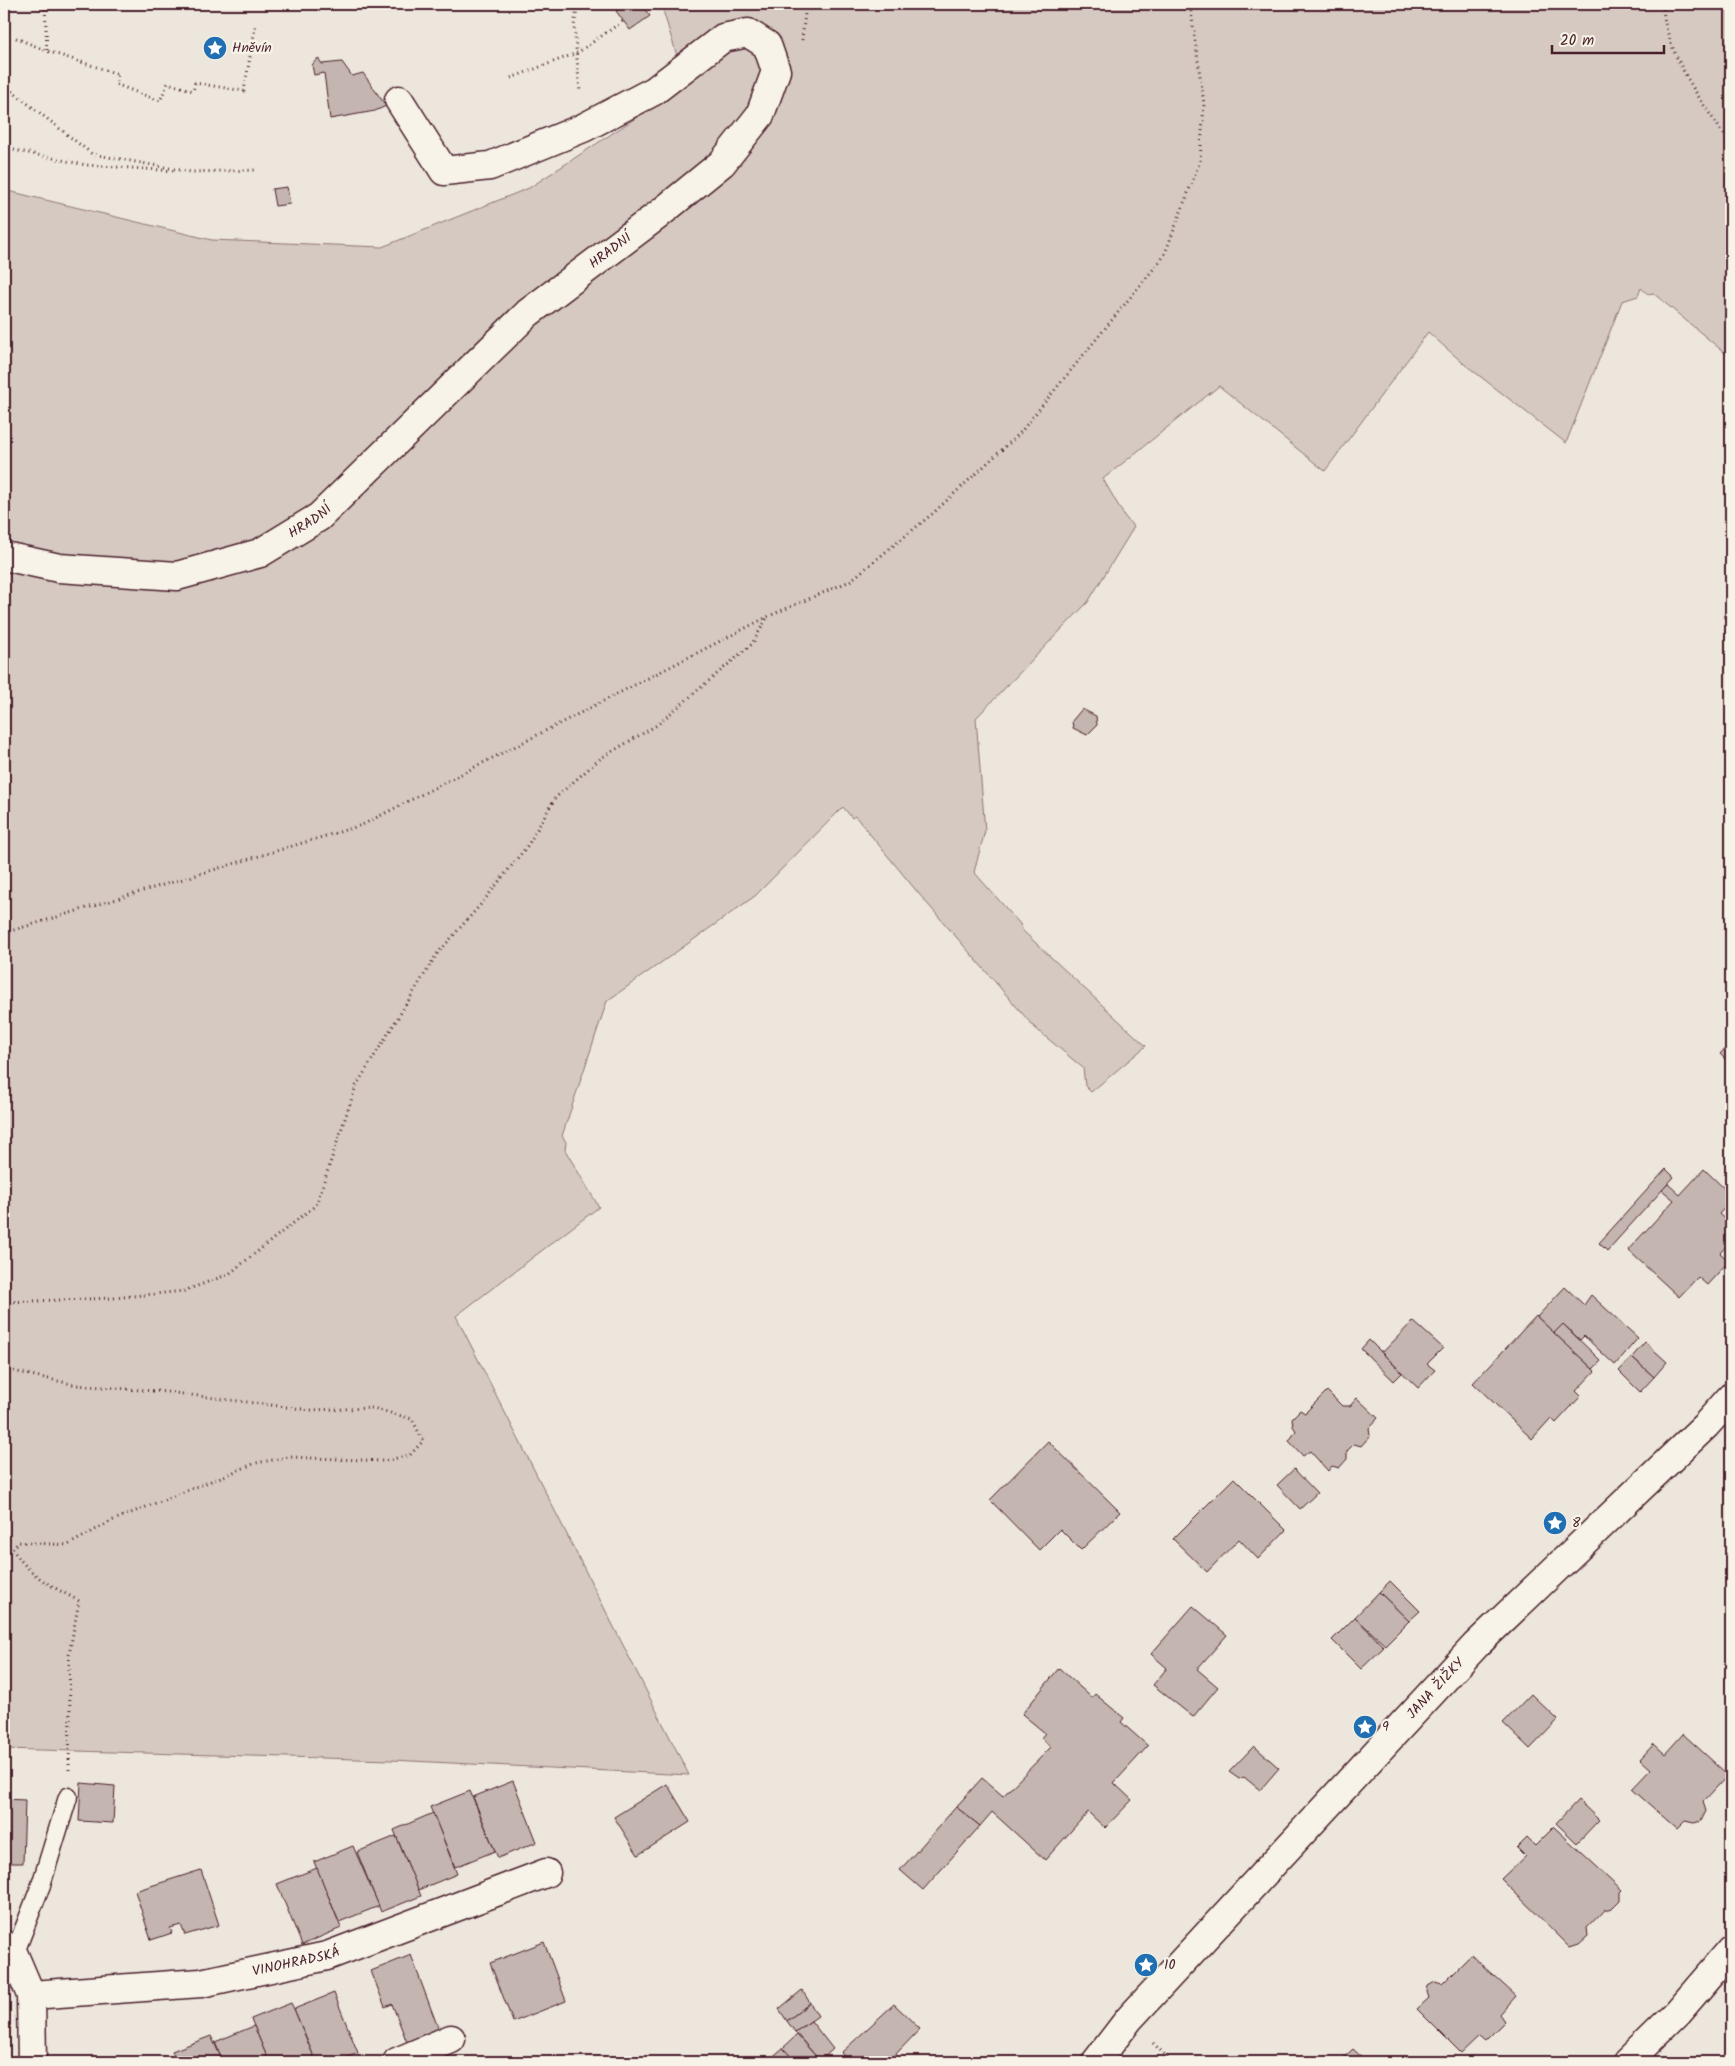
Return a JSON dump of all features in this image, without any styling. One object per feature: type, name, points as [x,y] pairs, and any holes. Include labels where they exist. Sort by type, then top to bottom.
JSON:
[{"type":"street","name":"HRADNÍ","points":[[4,556],[59,568],[178,576],[260,553],[319,517],[528,313],[658,215],[722,163],[760,115],[776,71],[768,45],[748,33],[723,38],[654,91],[583,128],[490,166],[444,171],[399,100]]},
{"type":"street","name":"JANA ŽIŽKY","points":[[1096,2062],[1129,2020],[1476,1646],[1706,1425],[1731,1396]]},
{"type":"street","name":"VINOHRADSKÁ","points":[[31,1995],[201,1983],[327,1956],[546,1873]]},
{"type":"street","points":[[9,1950],[31,1995],[32,2062]]},
{"type":"street","points":[[1627,2062],[1677,2013],[1731,1950]]},
{"type":"street","points":[[397,2062],[451,2039]]},
{"type":"lane","points":[[9,1950],[41,1885],[68,1797]]},
{"type":"path","points":[[45,4],[47,52]]},
{"type":"path","points":[[578,4],[574,26],[583,128]]},
{"type":"path","points":[[4,933],[362,825],[769,616],[850,581],[931,515],[1019,434],[1164,256],[1200,161],[1204,104],[1190,4]]},
{"type":"path","points":[[1663,4],[1672,50],[1708,113],[1731,144]]},
{"type":"path","points":[[511,78],[577,53],[623,21]]},
{"type":"path","points":[[16,38],[47,52],[118,74],[115,84],[160,101],[168,83],[193,91],[195,83],[244,91],[256,23]]},
{"type":"path","points":[[4,85],[92,154],[191,172]]},
{"type":"path","points":[[4,148],[86,165],[191,172],[256,170]]},
{"type":"path","points":[[4,1302],[113,1298],[184,1291],[229,1274],[316,1205],[356,1086],[437,954],[482,903],[528,845],[555,798],[602,758],[665,719],[752,644],[769,616]]},
{"type":"path","points":[[4,1369],[76,1385],[167,1392],[310,1410],[373,1408],[412,1419],[423,1441],[410,1455],[384,1461],[288,1457],[256,1462],[111,1521],[68,1545],[18,1542],[13,1550],[25,1567],[46,1584],[79,1601],[69,1655],[68,1797]]},
{"type":"shaded area","points":[[661,4],[1731,4],[1731,358],[1653,293],[1648,294],[1641,288],[1638,296],[1622,301],[1566,443],[1463,363],[1428,332],[1325,471],[1219,386],[1103,479],[1125,517],[1134,527],[1088,602],[976,718],[985,831],[974,872],[1020,924],[1023,931],[1146,1046],[1091,1092],[1085,1086],[1083,1068],[1034,1027],[919,894],[855,816],[852,818],[843,807],[755,896],[607,1001],[562,1136],[566,1142],[565,1150],[599,1207],[456,1316],[689,1775],[392,1760],[4,1749],[4,190],[212,240],[382,247],[529,188],[686,85]]},
{"type":"building","points":[[626,4],[641,4],[650,16],[630,30],[616,11]]},
{"type":"building","points":[[318,58],[322,64],[342,62],[352,76],[363,73],[386,106],[375,111],[330,119],[324,73],[314,75],[312,65]]},
{"type":"building","points":[[287,187],[290,204],[275,206],[272,189]]},
{"type":"building","points":[[1082,709],[1096,716],[1097,725],[1087,735],[1073,728],[1072,721]]},
{"type":"building","points":[[1731,1042],[1731,1065],[1720,1054]]},
{"type":"building","points":[[1666,1169],[1674,1177],[1607,1251],[1599,1243]]},
{"type":"building","points":[[1704,1169],[1731,1195],[1731,1201],[1719,1214],[1731,1225],[1731,1241],[1720,1253],[1729,1261],[1707,1285],[1698,1277],[1679,1297],[1628,1250],[1674,1200],[1662,1190],[1668,1184],[1680,1195]]},
{"type":"building","points":[[1565,1287],[1584,1305],[1591,1295],[1638,1338],[1615,1365],[1584,1336],[1580,1340],[1563,1324],[1554,1333],[1537,1317]]},
{"type":"building","points":[[1536,1316],[1595,1371],[1576,1391],[1581,1396],[1556,1423],[1551,1418],[1532,1439],[1473,1383]]},
{"type":"building","points":[[1413,1321],[1443,1348],[1427,1364],[1435,1370],[1418,1388],[1380,1351],[1384,1351]]},
{"type":"building","points":[[1563,1324],[1601,1361],[1593,1369],[1554,1333]]},
{"type":"building","points":[[1369,1340],[1402,1373],[1394,1381],[1361,1349]]},
{"type":"building","points":[[1645,1342],[1667,1362],[1654,1377],[1632,1357]]},
{"type":"building","points":[[1632,1357],[1654,1377],[1640,1392],[1619,1371]]},
{"type":"building","points":[[1327,1391],[1342,1406],[1350,1406],[1357,1398],[1378,1418],[1369,1428],[1370,1436],[1361,1446],[1354,1444],[1347,1451],[1347,1459],[1339,1468],[1332,1466],[1328,1471],[1310,1451],[1303,1456],[1289,1441],[1296,1431],[1292,1418],[1300,1410],[1305,1413]]},
{"type":"building","points":[[1048,1441],[1120,1512],[1081,1550],[1060,1529],[1039,1550],[990,1500]]},
{"type":"building","points":[[1294,1469],[1317,1493],[1300,1509],[1277,1485]]},
{"type":"building","points":[[1234,1478],[1286,1530],[1258,1559],[1239,1539],[1207,1572],[1173,1539]]},
{"type":"building","points":[[1390,1581],[1420,1611],[1409,1621],[1379,1592]]},
{"type":"building","points":[[1379,1592],[1409,1621],[1385,1645],[1355,1617]]},
{"type":"building","points":[[1193,1606],[1227,1635],[1197,1669],[1218,1687],[1193,1717],[1153,1685],[1167,1668],[1151,1654]]},
{"type":"building","points":[[1355,1617],[1384,1647],[1361,1669],[1332,1640]]},
{"type":"building","points":[[1059,1668],[1092,1698],[1095,1694],[1124,1718],[1121,1722],[1148,1746],[1114,1783],[1132,1800],[1105,1828],[1088,1812],[1045,1860],[992,1812],[980,1826],[956,1807],[982,1778],[1003,1796],[1051,1747],[1041,1738],[1045,1733],[1022,1714]]},
{"type":"building","points":[[1531,1694],[1558,1720],[1530,1749],[1503,1723]]},
{"type":"building","points":[[1683,1734],[1728,1775],[1703,1802],[1706,1811],[1701,1821],[1694,1823],[1685,1821],[1677,1829],[1632,1789],[1651,1769],[1640,1759],[1654,1744],[1665,1754]]},
{"type":"building","points":[[1254,1746],[1279,1768],[1260,1790],[1244,1777],[1239,1779],[1229,1772]]},
{"type":"building","points":[[513,1781],[537,1842],[498,1858],[473,1797]]},
{"type":"building","points":[[81,1783],[115,1786],[113,1823],[79,1821]]},
{"type":"building","points":[[667,1784],[690,1822],[638,1855],[614,1817]]},
{"type":"building","points":[[470,1791],[495,1851],[455,1867],[430,1807]]},
{"type":"building","points":[[4,1799],[25,1800],[23,1863],[4,1863]]},
{"type":"building","points":[[1578,1800],[1599,1820],[1577,1843],[1556,1823]]},
{"type":"building","points":[[956,1807],[980,1826],[923,1890],[900,1870]]},
{"type":"building","points":[[433,1813],[457,1874],[418,1890],[394,1830]]},
{"type":"building","points":[[1554,1827],[1622,1890],[1620,1892],[1620,1900],[1612,1908],[1604,1910],[1587,1928],[1588,1936],[1579,1944],[1570,1947],[1501,1879],[1525,1856],[1517,1848],[1527,1838],[1535,1846]]},
{"type":"building","points":[[396,1836],[421,1896],[381,1912],[357,1852]]},
{"type":"building","points":[[353,1846],[379,1906],[339,1922],[314,1862]]},
{"type":"building","points":[[317,1868],[341,1928],[302,1945],[277,1884]]},
{"type":"building","points":[[201,1870],[219,1925],[185,1935],[181,1925],[170,1928],[172,1933],[151,1940],[135,1891]]},
{"type":"building","points":[[544,1942],[566,2001],[513,2022],[490,1963]]},
{"type":"building","points":[[411,1955],[440,2033],[408,2045],[392,2004],[385,2007],[371,1971]]},
{"type":"building","points":[[1471,1955],[1516,1996],[1500,2014],[1505,2021],[1485,2041],[1479,2036],[1461,2053],[1417,2009],[1429,1998],[1428,1986],[1435,1982],[1442,1984]]},
{"type":"building","points":[[802,1990],[810,2003],[787,2021],[779,2009]]},
{"type":"building","points":[[334,1993],[358,2053],[336,2062],[316,2062],[294,2009]]},
{"type":"building","points":[[291,2003],[316,2062],[269,2062],[251,2019]]},
{"type":"building","points":[[810,2003],[818,2016],[795,2032],[787,2021]]},
{"type":"building","points":[[894,2004],[920,2029],[894,2056],[900,2062],[850,2062],[841,2053]]},
{"type":"building","points":[[811,2021],[833,2049],[820,2061],[795,2032]]},
{"type":"building","points":[[254,2026],[269,2062],[223,2062],[215,2042]]},
{"type":"building","points":[[797,2035],[819,2062],[796,2062],[783,2048]]},
{"type":"building","points":[[211,2036],[223,2062],[176,2062],[172,2051]]},
{"type":"building","points":[[783,2048],[796,2062],[771,2062],[769,2060]]},
{"type":"building","points":[[1353,2049],[1367,2062],[1339,2062]]},
{"type":"building","points":[[175,2058],[176,2062],[165,2062]]},
{"type":"place","name":"Hněvín","points":[[215,48]]},
{"type":"place","name":"8","points":[[1555,1523]]},
{"type":"place","name":"9","points":[[1365,1727]]},
{"type":"place","name":"10","points":[[1146,1965]]}]
